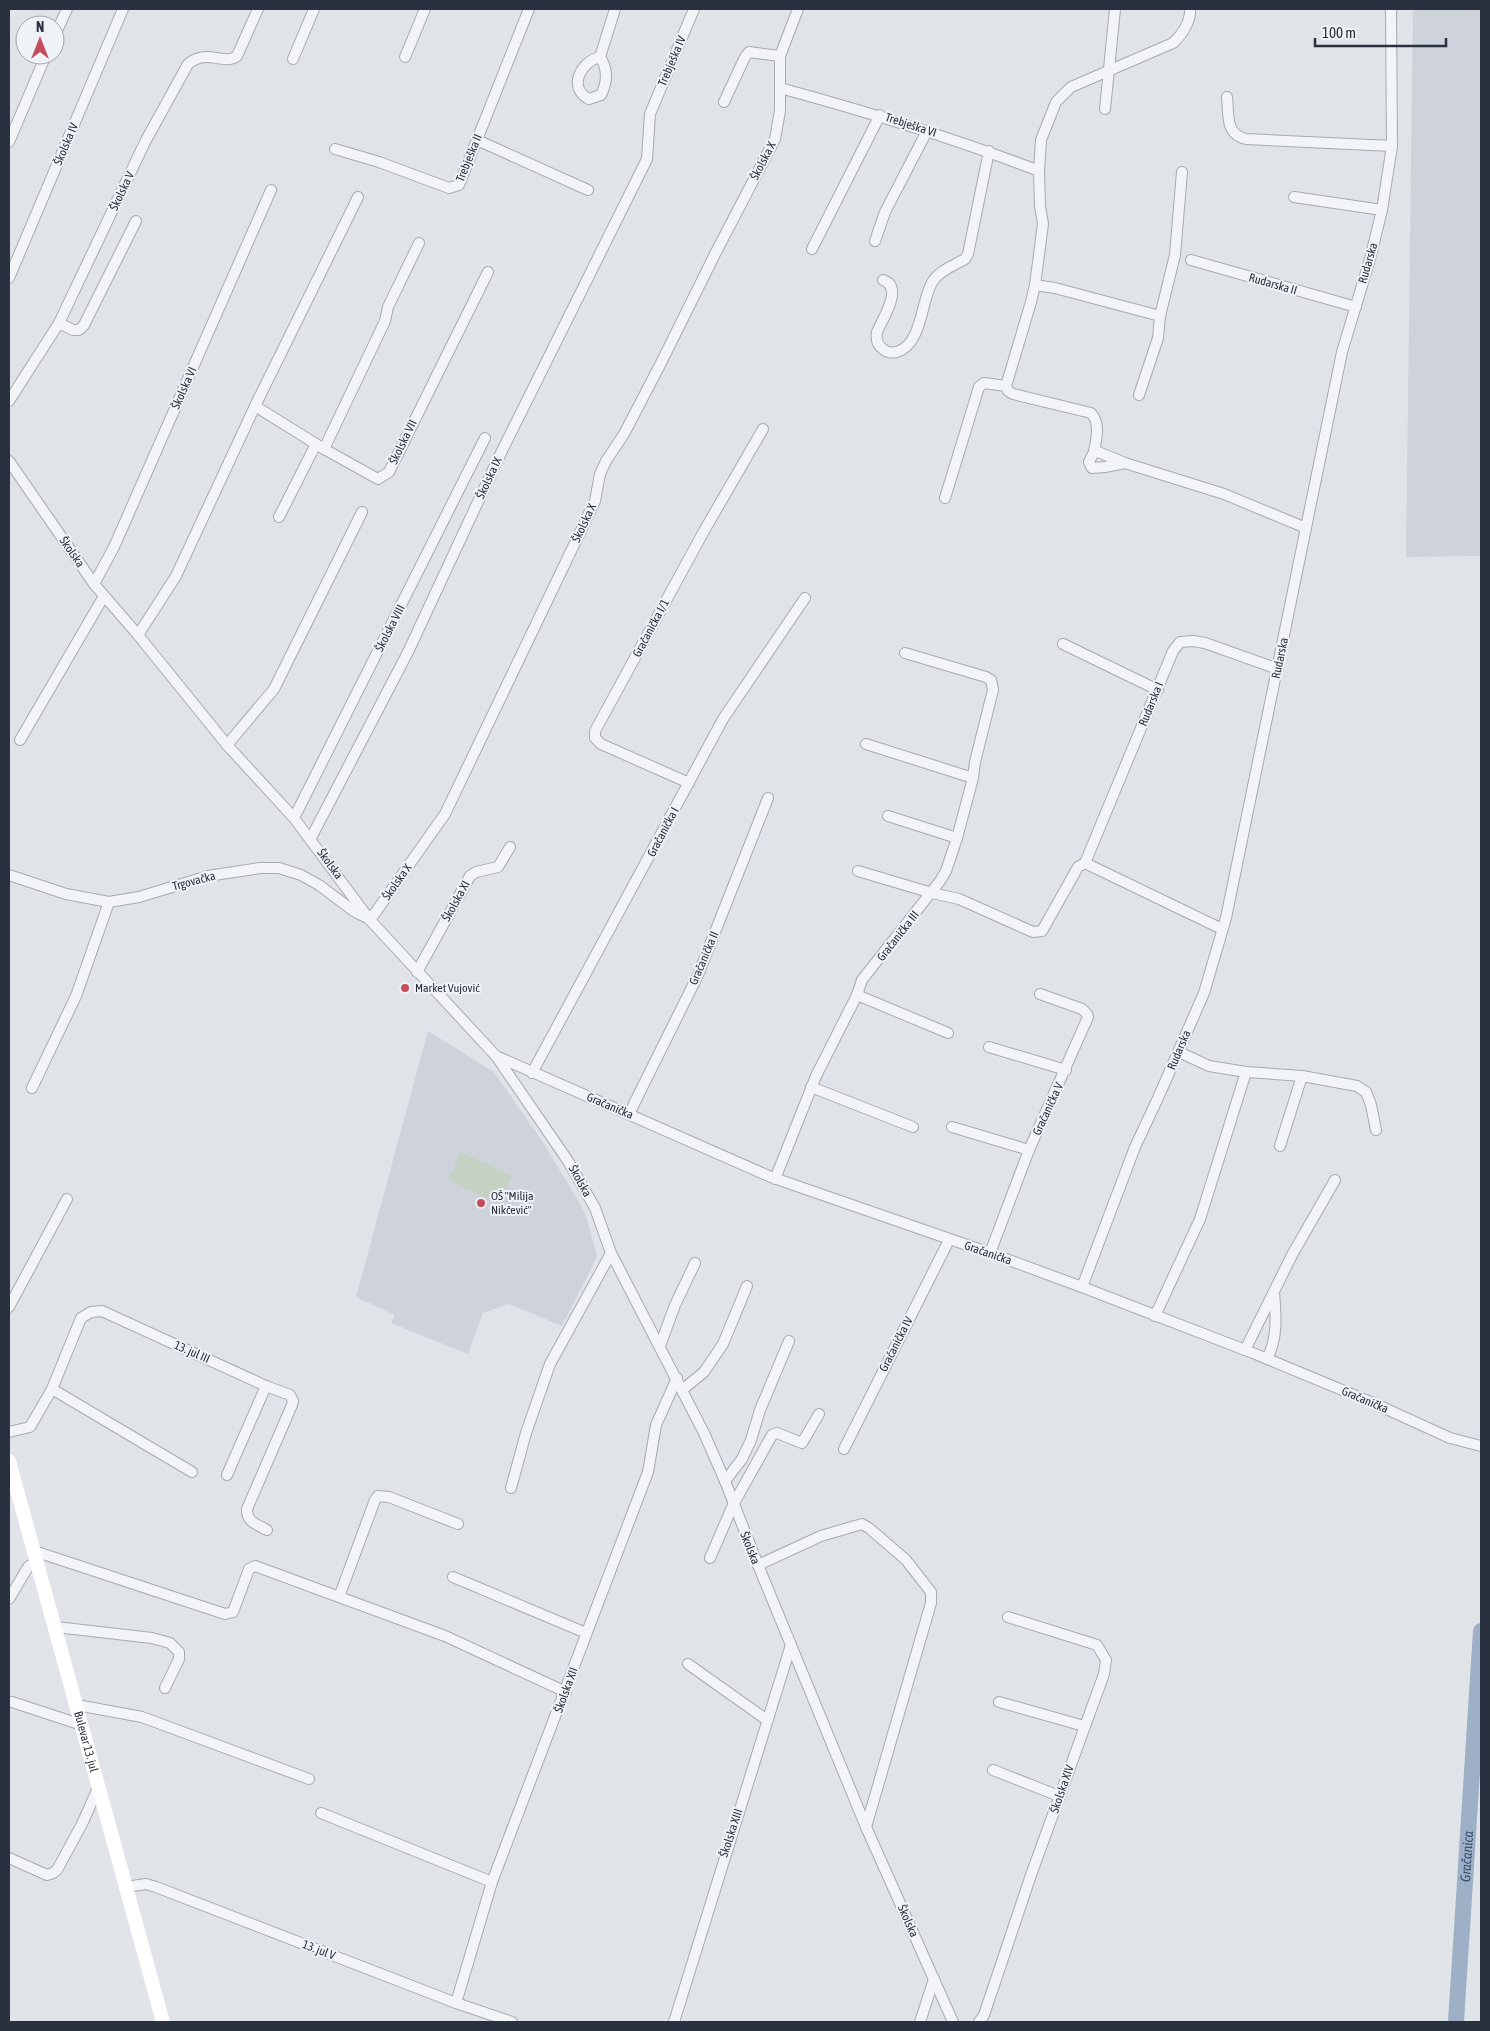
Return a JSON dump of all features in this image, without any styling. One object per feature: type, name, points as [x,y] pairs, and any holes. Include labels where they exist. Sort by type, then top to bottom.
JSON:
[{"type":"street","name":"Školska IV","points":[[9,278],[123,9]]},
{"type":"street","name":"Školska V","points":[[9,401],[59,322],[145,142],[190,62],[208,56],[229,60],[237,56],[258,9]]},
{"type":"street","points":[[293,60],[314,9]]},
{"type":"street","points":[[405,56],[424,9]]},
{"type":"street","name":"Trebješka II","points":[[335,149],[379,162],[449,188],[459,185],[528,9]]},
{"type":"street","points":[[600,56],[615,9]]},
{"type":"street","name":"Trebješka IV","points":[[650,114],[694,9]]},
{"type":"street","points":[[724,102],[745,56],[749,52],[780,56],[798,9]]},
{"type":"street","points":[[1105,109],[1115,9]]},
{"type":"street","points":[[1125,463],[1092,468],[1089,462],[1094,452],[1097,426],[1096,418],[1091,413],[1013,394],[1008,391],[1006,386],[1029,312],[1043,224],[1040,206],[1039,171],[1041,140],[1056,102],[1071,87],[1173,43],[1183,31],[1189,18],[1190,9]]},
{"type":"street","name":"Rudarska","points":[[1082,1288],[1135,1147],[1179,1052],[1204,992],[1222,929],[1278,669],[1342,352],[1370,259],[1382,210],[1392,146],[1391,9]]},
{"type":"street","name":"Školska X","points":[[370,920],[445,814],[595,502],[600,474],[606,461],[624,434],[775,139],[780,111],[780,56]]},
{"type":"street","points":[[9,142],[42,65]]},
{"type":"street","name":"Trebješka VI","points":[[780,88],[927,131],[989,151],[1039,171]]},
{"type":"street","points":[[1227,97],[1231,130],[1237,137],[1392,146]]},
{"type":"street","name":"Školska IX","points":[[311,838],[408,652],[496,463],[647,159],[650,114]]},
{"type":"street","points":[[812,249],[880,116]]},
{"type":"street","points":[[875,241],[885,212],[927,131]]},
{"type":"street","points":[[477,140],[588,190]]},
{"type":"street","points":[[883,280],[889,282],[892,288],[892,297],[876,338],[882,349],[889,353],[903,349],[913,337],[921,319],[934,278],[965,259],[968,254],[989,151]]},
{"type":"street","points":[[1139,395],[1158,338],[1160,316],[1176,255],[1182,172]]},
{"type":"street","name":"Školska VI","points":[[94,584],[114,548],[271,190]]},
{"type":"street","points":[[138,635],[176,576],[255,406],[358,197]]},
{"type":"street","points":[[1294,197],[1382,210]]},
{"type":"street","name":"Školska V","points":[[59,322],[73,330],[79,330],[84,325],[136,221]]},
{"type":"street","points":[[279,517],[320,447],[385,320],[388,307],[419,243]]},
{"type":"street","name":"Rudarska II","points":[[1191,260],[1356,307]]},
{"type":"street","name":"Školska VII","points":[[255,406],[320,447],[378,479],[389,472],[488,272]]},
{"type":"street","points":[[1034,285],[1055,288],[1160,316]]},
{"type":"street","points":[[945,498],[979,387],[984,383],[1006,386]]},
{"type":"street","name":"Gračanička I/1","points":[[689,784],[601,744],[595,738],[595,731],[704,531],[763,429]]},
{"type":"street","name":"Školska VIII","points":[[294,818],[485,438]]},
{"type":"street","points":[[1094,452],[1224,494],[1306,528]]},
{"type":"street","name":"Školska","points":[[9,461],[94,584],[138,635],[226,745],[311,838],[370,920],[496,1056],[568,1161],[595,1208],[611,1253],[677,1378],[725,1481],[733,1505],[866,1827],[953,2022]]},
{"type":"street","points":[[226,745],[274,689],[362,512]]},
{"type":"street","points":[[20,740],[104,596]]},
{"type":"street","name":"Gračanička I","points":[[532,1073],[723,719],[805,598]]},
{"type":"street","name":"Rudarska I","points":[[932,893],[959,899],[1033,932],[1042,931],[1078,868],[1085,863],[1173,651],[1180,642],[1193,641],[1205,643],[1278,669]]},
{"type":"street","points":[[1063,644],[1158,690]]},
{"type":"street","name":"Gračanička III","points":[[775,1179],[811,1087],[857,995],[862,980],[932,893],[946,871],[973,778],[993,685],[986,677],[905,653]]},
{"type":"street","points":[[866,744],[973,778]]},
{"type":"street","name":"Gračanička II","points":[[629,1114],[698,975],[768,798]]},
{"type":"street","points":[[888,816],[957,838]]},
{"type":"street","name":"Školska XI","points":[[417,972],[470,876],[476,872],[498,867],[510,847]]},
{"type":"street","points":[[1085,863],[1222,929]]},
{"type":"street","name":"Trgovačka","points":[[9,875],[66,894],[109,902],[139,897],[208,876],[260,868],[279,868],[300,875],[370,920]]},
{"type":"street","points":[[858,871],[932,893]]},
{"type":"street","points":[[32,1088],[76,996],[109,902]]},
{"type":"street","name":"Gračanička V","points":[[990,1253],[1029,1150],[1087,1022],[1087,1014],[1082,1009],[1040,994]]},
{"type":"street","points":[[857,995],[948,1033]]},
{"type":"street","points":[[989,1047],[1066,1070]]},
{"type":"street","points":[[1179,1052],[1209,1066],[1246,1072],[1302,1076],[1345,1082],[1357,1086],[1366,1092],[1376,1130]]},
{"type":"street","name":"Gračanička","points":[[496,1056],[775,1179],[990,1253],[1245,1350],[1370,1402],[1450,1438],[1481,1446]]},
{"type":"street","points":[[1155,1316],[1200,1219],[1246,1072]]},
{"type":"street","points":[[1280,1146],[1302,1076]]},
{"type":"street","points":[[811,1087],[913,1126]]},
{"type":"street","points":[[952,1127],[1029,1150]]},
{"type":"street","points":[[1245,1350],[1292,1255],[1336,1180]]},
{"type":"street","points":[[9,1307],[66,1200]]},
{"type":"street","name":"Gračanička IV","points":[[844,1449],[949,1240]]},
{"type":"street","points":[[511,1488],[526,1433],[550,1364],[611,1253]]},
{"type":"street","points":[[660,1346],[675,1305],[695,1264]]},
{"type":"street","points":[[682,1390],[704,1372],[723,1344],[747,1286]]},
{"type":"street","points":[[1267,1359],[1273,1348],[1276,1334],[1274,1291]]},
{"type":"street","name":"13. jul III","points":[[9,1432],[30,1427],[52,1389],[81,1318],[91,1312],[102,1311],[266,1386],[290,1395],[293,1401],[247,1509],[251,1522],[267,1530]]},
{"type":"street","points":[[725,1481],[742,1459],[751,1440],[760,1410],[788,1341]]},
{"type":"street","name":"Školska XII","points":[[456,2003],[492,1882],[566,1692],[586,1633],[648,1472],[656,1425],[677,1378]]},
{"type":"street","points":[[227,1475],[266,1386]]},
{"type":"street","points":[[52,1389],[192,1472]]},
{"type":"street","points":[[710,1558],[733,1505],[774,1433],[802,1444],[819,1414]]},
{"type":"street","name":"Bulevar 13. jul","points":[[9,1460],[163,2022]]},
{"type":"street","points":[[339,1597],[378,1496],[389,1497],[458,1524]]},
{"type":"street","points":[[758,1565],[821,1536],[862,1524],[906,1560],[931,1592],[931,1603],[866,1827]]},
{"type":"street","points":[[9,1599],[35,1556],[225,1614],[233,1612],[249,1569],[255,1566],[445,1636],[566,1692]]},
{"type":"street","points":[[453,1577],[586,1633]]},
{"type":"street","name":"Školska XIV","points":[[980,2022],[1105,1668],[1106,1660],[1102,1649],[1097,1645],[1008,1617]]},
{"type":"street","points":[[56,1628],[152,1638],[170,1642],[179,1652],[179,1658],[165,1688]]},
{"type":"street","name":"Školska XIII","points":[[674,2022],[791,1645]]},
{"type":"street","points":[[688,1664],[767,1720]]},
{"type":"street","points":[[12,1702],[82,1725]]},
{"type":"street","points":[[999,1702],[1084,1726]]},
{"type":"street","points":[[77,1705],[142,1716],[309,1779]]},
{"type":"street","points":[[993,1770],[1059,1796]]},
{"type":"street","points":[[9,1858],[47,1875],[57,1870],[82,1824],[98,1788]]},
{"type":"street","points":[[321,1813],[492,1882]]},
{"type":"street","name":"13. jul V","points":[[126,1887],[146,1884],[156,1887],[456,2003],[512,2022]]},
{"type":"street","points":[[920,2022],[934,1979]]},
{"type":"shaded area","points":[[1413,9],[1481,9],[1481,556],[1406,557]]},
{"type":"shaded area","name":"OŠ \"Milija Nikčević\"","points":[[428,1031],[494,1072],[542,1141],[586,1215],[597,1257],[562,1326],[509,1304],[483,1313],[468,1354],[391,1323],[395,1315],[356,1297]]},
{"type":"green space","points":[[461,1152],[512,1176],[499,1204],[448,1180]]},
{"type":"waterway","name":"Gračanica","points":[[1456,2022],[1481,1631]]},
{"type":"place","name":"Market Vujović","points":[[405,988]]},
{"type":"place","name":"OŠ \"Milija Nikčević\"","points":[[481,1203]]}]
